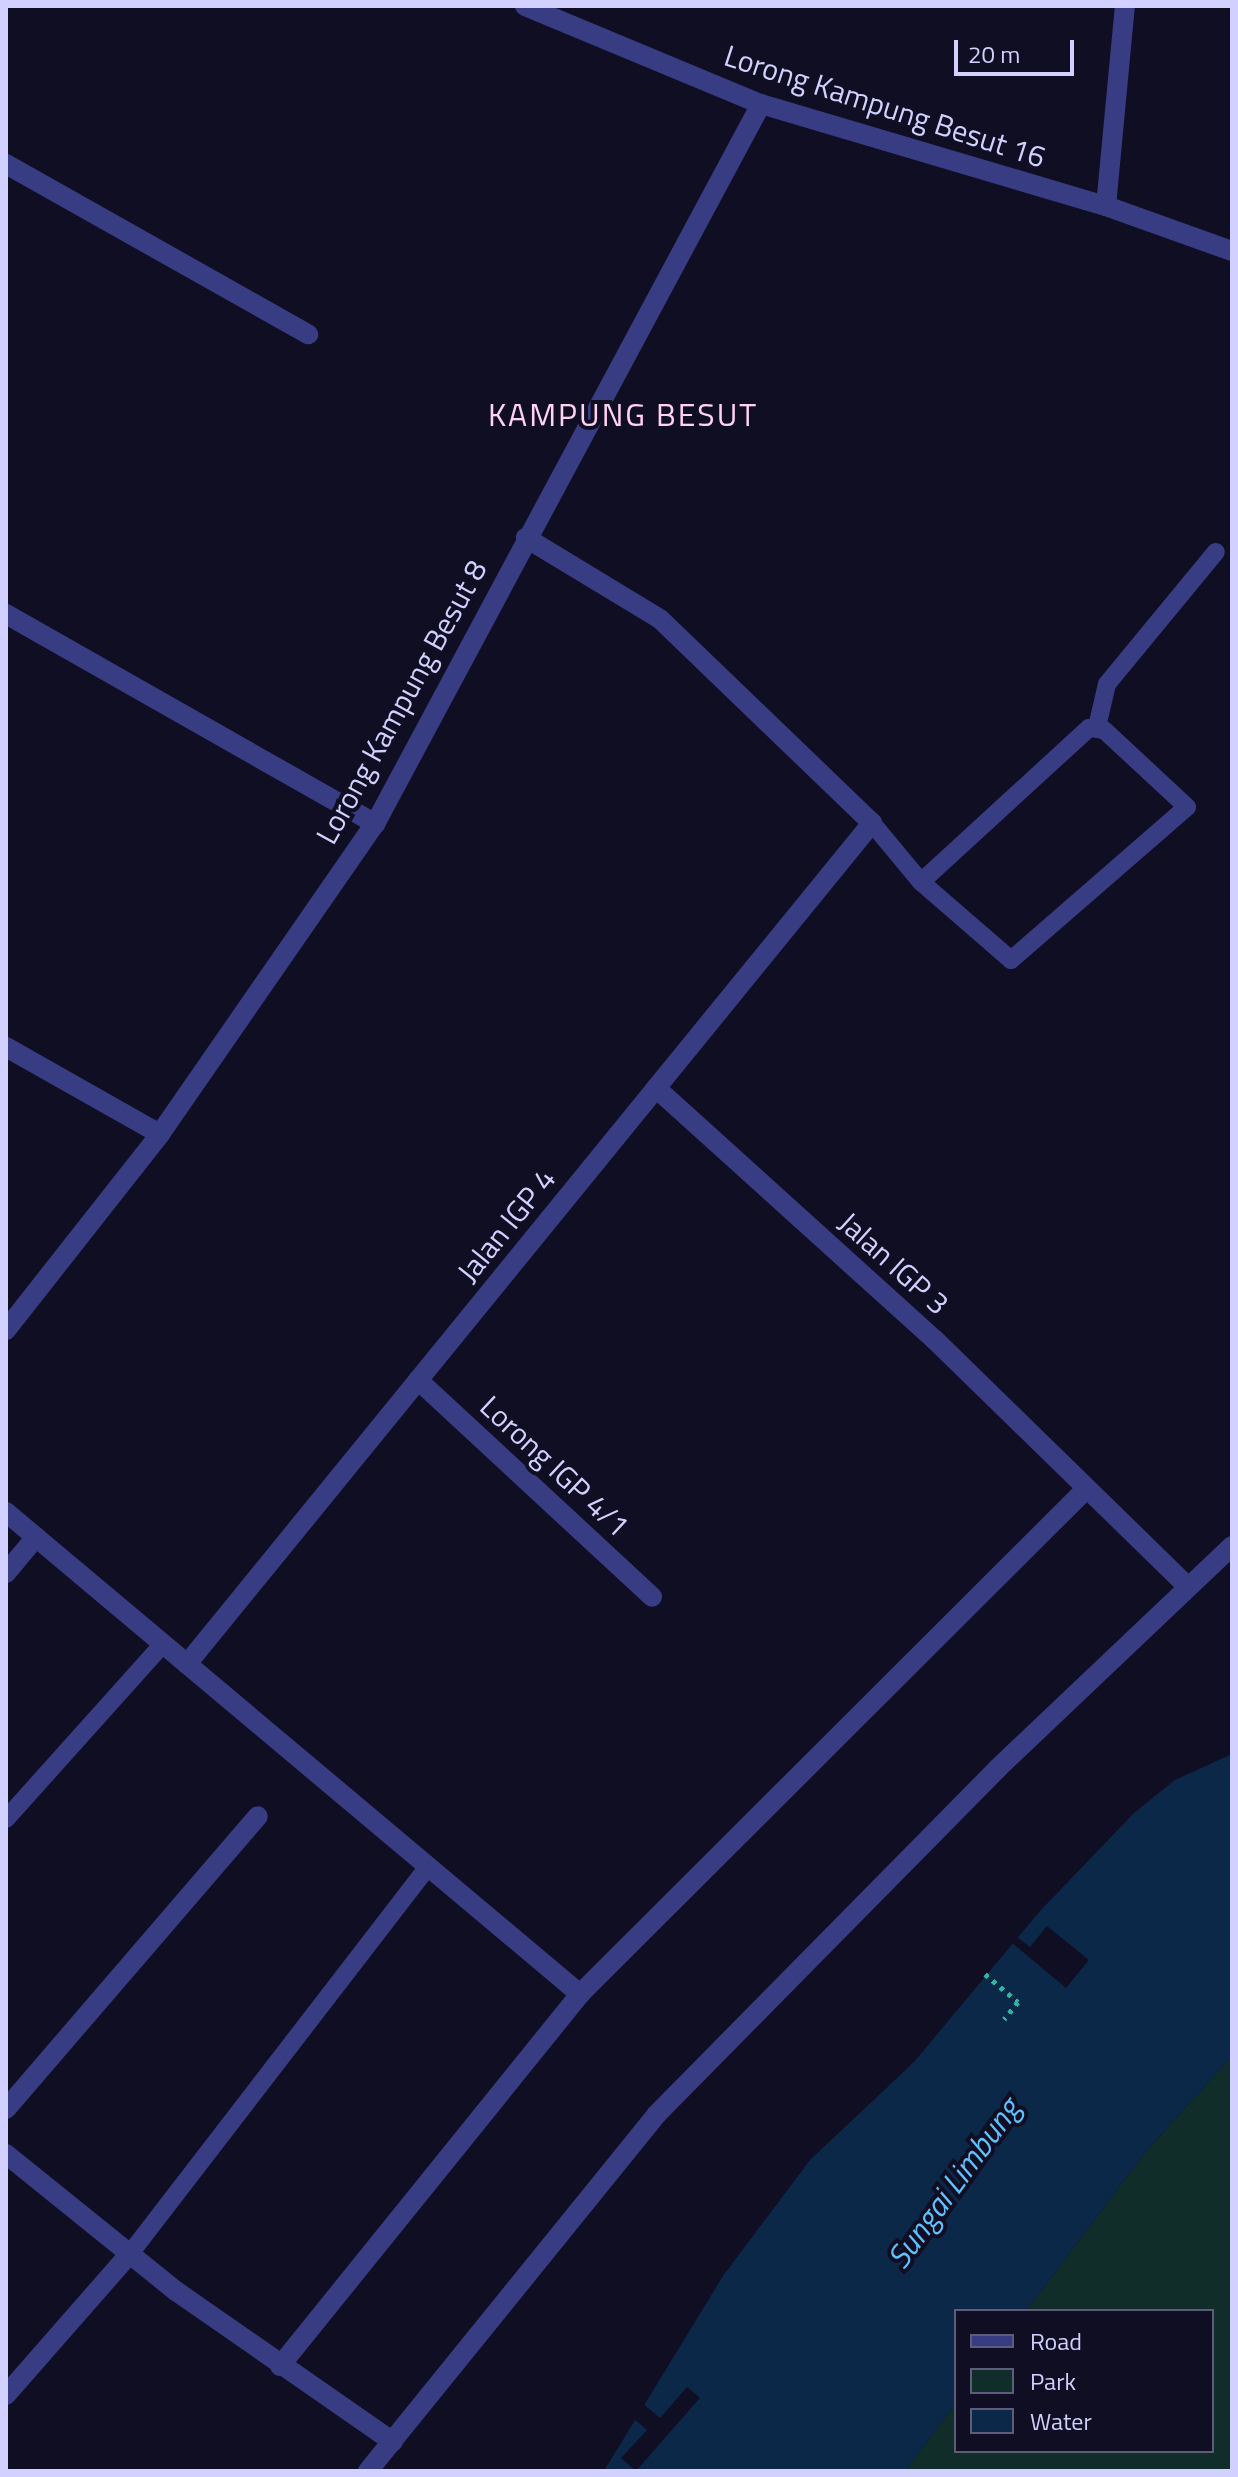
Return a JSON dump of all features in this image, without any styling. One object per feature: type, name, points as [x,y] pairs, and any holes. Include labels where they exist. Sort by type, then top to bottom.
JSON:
[{"type":"street","name":"Lorong Kampung Besut 16","points":[[525,6],[761,104],[1106,206],[1232,251]]},
{"type":"street","points":[[1106,206],[1125,6]]},
{"type":"street","name":"Lorong Kampung Besut 8","points":[[6,1330],[160,1134],[375,824],[761,104]]},
{"type":"street","points":[[6,164],[308,334]]},
{"type":"street","points":[[526,538],[660,619],[872,823]]},
{"type":"street","points":[[6,614],[375,824]]},
{"type":"street","name":"Jalan IGP 4","points":[[187,1664],[872,823]]},
{"type":"street","points":[[6,1047],[160,1134]]},
{"type":"street","name":"Jalan IGP 3","points":[[656,1088],[934,1339],[1085,1490],[1185,1584]]},
{"type":"street","name":"Lorong IGP 4/1","points":[[418,1380],[652,1597]]},
{"type":"street","points":[[280,2366],[580,1994],[1085,1490]]},
{"type":"street","points":[[6,1512],[580,1994]]},
{"type":"street","points":[[6,1573],[36,1537]]},
{"type":"street","points":[[368,2471],[656,2115],[1185,1584],[1232,1546]]},
{"type":"street","points":[[6,2109],[258,1816]]},
{"type":"street","points":[[6,2154],[280,2366],[393,2442]]},
{"type":"street","points":[[6,2395],[132,2251]]},
{"type":"lane","points":[[1097,727],[1107,684],[1216,552]]},
{"type":"lane","points":[[872,823],[921,882],[1011,960],[1187,813],[1183,799],[1097,727],[1089,728],[921,882]]},
{"type":"lane","points":[[6,1819],[163,1644]]},
{"type":"lane","points":[[132,2251],[429,1866]]},
{"type":"path","points":[[985,1974],[1018,2002],[1004,2019]]},
{"type":"green space","points":[[1232,2056],[1232,2471],[905,2471],[954,2406],[954,2453],[1214,2453],[1214,2309],[1028,2309],[1148,2149]]},
{"type":"water","name":"Sungai Limbung","points":[[1232,1754],[1232,2056],[1148,2149],[1028,2309],[954,2309],[954,2406],[905,2471],[604,2471],[723,2276],[810,2160],[914,2062],[1040,1911],[1134,1813],[1175,1780]]},
{"type":"pier","points":[[1047,1926],[1089,1960],[1066,1988],[1012,1943],[1017,1937],[1030,1947]]},
{"type":"pier","points":[[687,2387],[700,2398],[636,2471],[621,2458],[647,2430],[633,2418],[642,2403],[660,2418]]},
{"type":"district","name":"KAMPUNG BESUT","points":[[623,414]]}]
